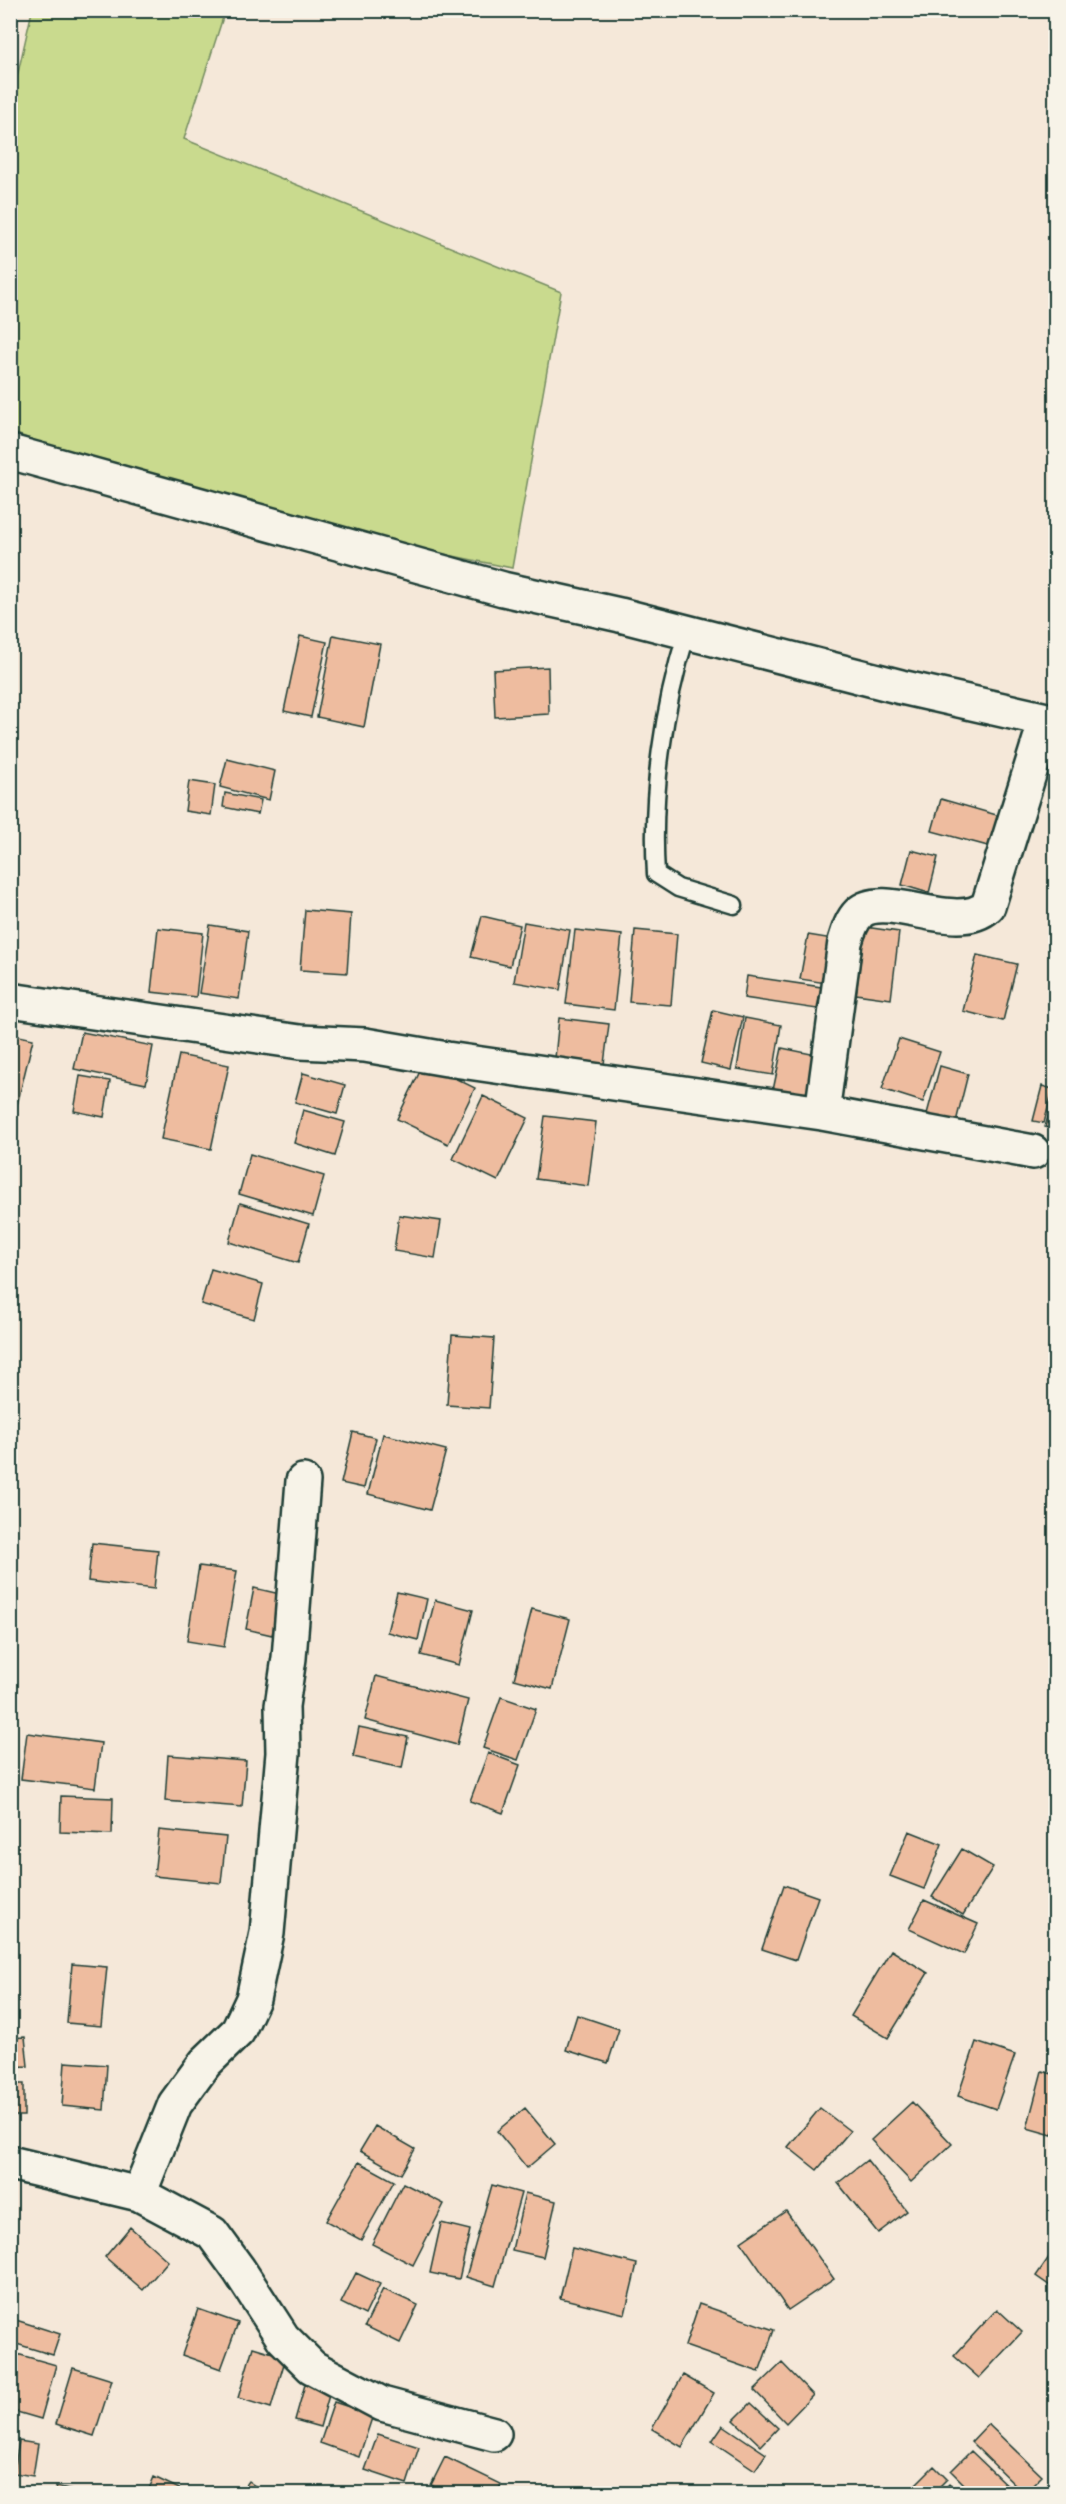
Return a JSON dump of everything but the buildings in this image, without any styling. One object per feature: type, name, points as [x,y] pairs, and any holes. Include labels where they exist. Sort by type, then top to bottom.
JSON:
[{"type":"street","points":[[10,452],[492,586],[687,632],[901,687],[1051,721],[988,906],[982,912],[954,916],[876,906],[861,912],[851,924],[845,942],[822,1113]]},
{"type":"street","points":[[10,1000],[300,1042],[365,1045],[822,1113],[1033,1152]]},
{"type":"street","points":[[139,2194],[175,2104],[205,2063],[238,2031],[253,1999],[267,1933],[283,1753],[282,1706],[290,1648],[303,1481]]},
{"type":"street","points":[[10,2163],[139,2194],[212,2233],[283,2338],[312,2367],[382,2404],[494,2434]]},
{"type":"lane","points":[[687,632],[674,676],[658,777],[654,846],[656,874],[678,888],[734,905]]},
{"type":"green space","points":[[32,11],[225,11],[184,139],[561,292],[512,568],[227,510],[11,432],[10,108]]}]
